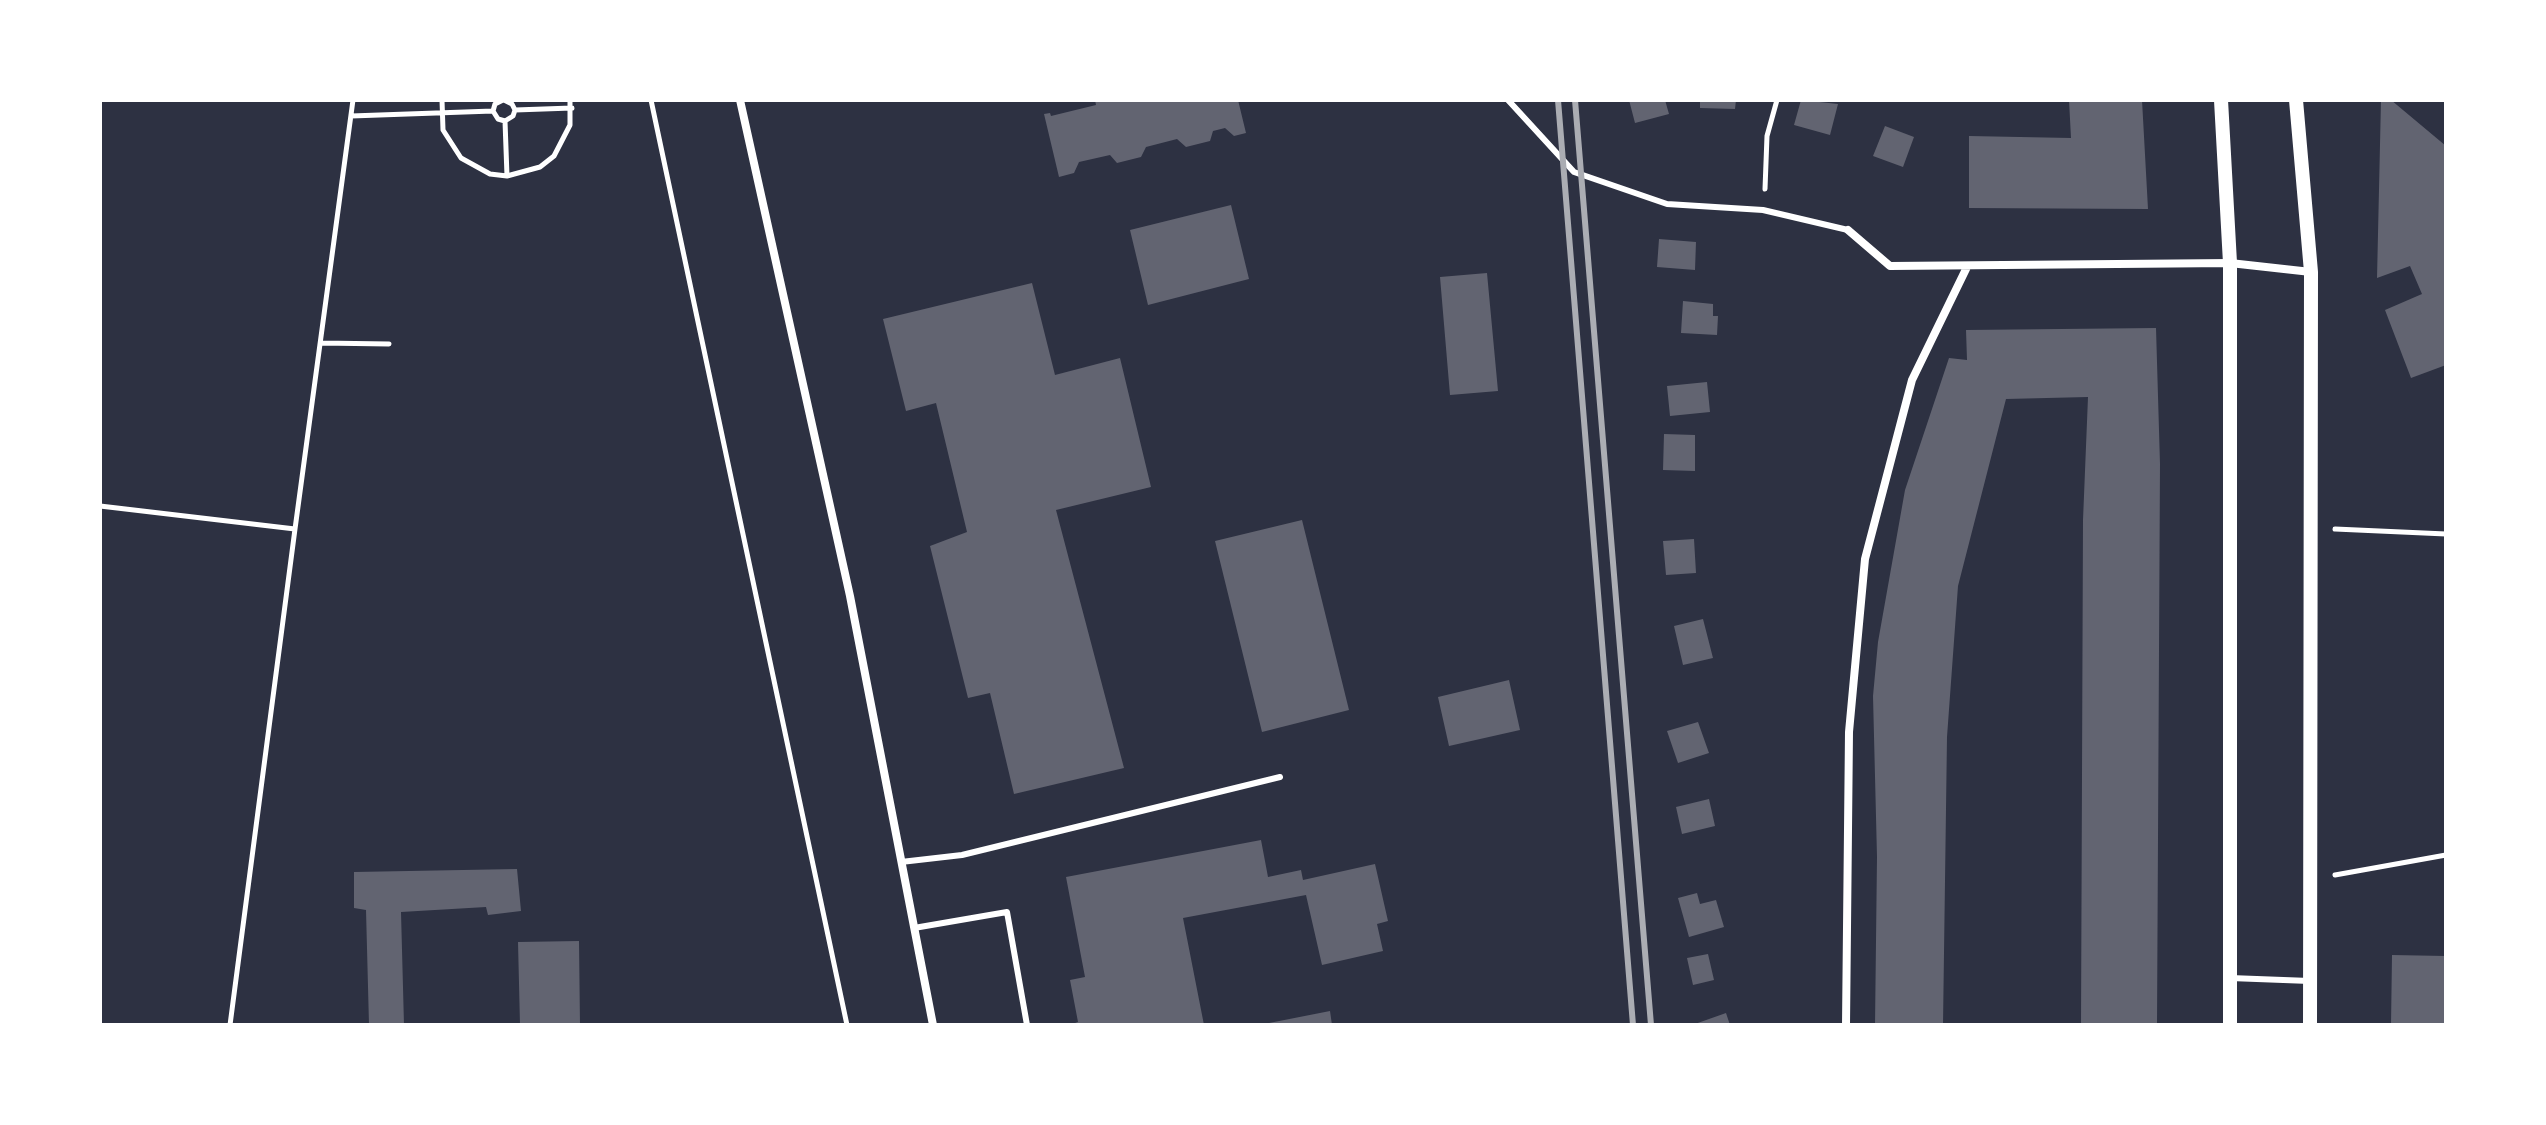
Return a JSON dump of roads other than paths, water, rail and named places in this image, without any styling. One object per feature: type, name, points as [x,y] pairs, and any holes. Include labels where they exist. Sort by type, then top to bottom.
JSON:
[{"type":"street","points":[[740,100],[817,435],[933,1025]]},
{"type":"street","points":[[2221,100],[2230,263],[2230,1025]]},
{"type":"street","points":[[2296,100],[2311,272],[2310,1025]]},
{"type":"street","points":[[1848,230],[1890,266],[2230,263],[2311,272]]},
{"type":"street","points":[[1846,1025],[1849,732],[1865,559],[1912,380],[1967,267]]},
{"type":"lane","points":[[1508,100],[1574,172],[1667,204],[1763,210],[1848,230]]},
{"type":"lane","points":[[901,862],[962,855],[1280,777]]},
{"type":"lane","points":[[914,928],[1007,912],[1027,1025]]},
{"type":"lane","points":[[2230,978],[2310,981]]},
{"type":"railway","points":[[1558,100],[1633,1025]]},
{"type":"railway","points":[[1575,100],[1651,1025]]}]
